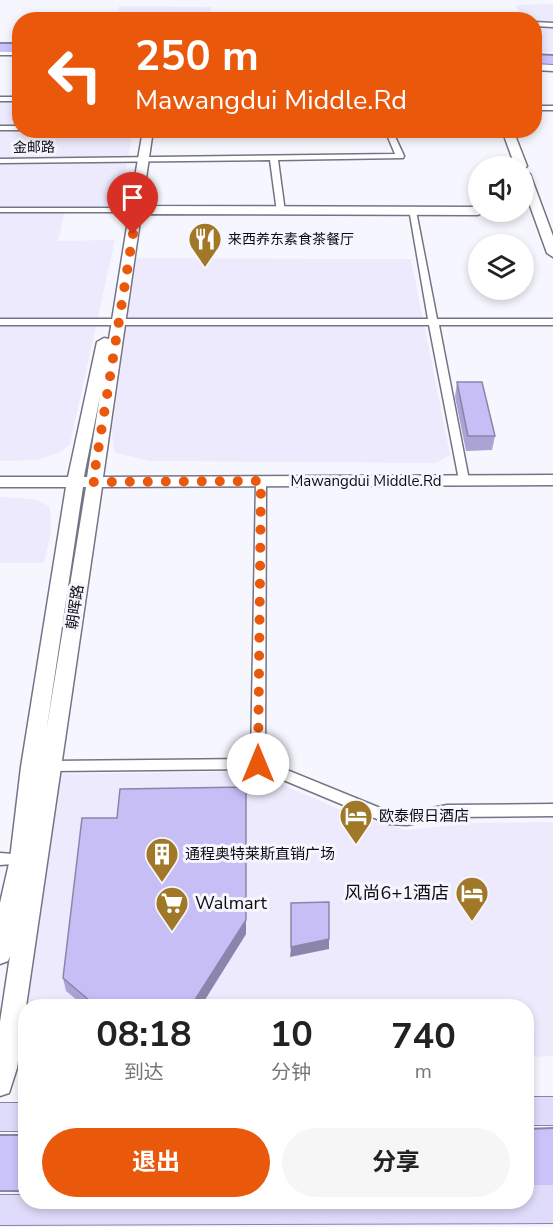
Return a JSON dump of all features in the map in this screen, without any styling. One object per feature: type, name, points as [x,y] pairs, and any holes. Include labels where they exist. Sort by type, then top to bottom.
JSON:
[{"type":"highway","points":[[534,1146],[553,1145]]},
{"type":"highway","points":[[0,1152],[18,1152]]},
{"type":"highway","points":[[534,1169],[553,1169]]},
{"type":"highway","points":[[0,1174],[18,1174]]},
{"type":"main road","points":[[534,1111],[553,1111]]},
{"type":"main road","points":[[0,1117],[18,1117]]},
{"type":"main road","points":[[534,1195],[553,1194]]},
{"type":"main road","points":[[534,1208],[553,1208]]},
{"type":"main road","points":[[0,1210],[276,1209]]},
{"type":"street","name":"朝晖路","points":[[0,954],[21,859],[31,767],[113,322],[140,138]]},
{"type":"street","name":"朝晖路","points":[[139,159],[146,138]]},
{"type":"street","name":"金邮路","points":[[0,161],[400,156],[392,138]]},
{"type":"street","points":[[510,138],[517,156]]},
{"type":"street","points":[[274,158],[281,212]]},
{"type":"street","points":[[534,202],[553,253]]},
{"type":"street","points":[[0,210],[468,211]]},
{"type":"street","points":[[412,211],[463,476]]},
{"type":"street","points":[[537,211],[553,211]]},
{"type":"street","points":[[0,322],[553,322]]},
{"type":"street","name":"Mawangdui Middle.Rd","points":[[0,472],[261,481],[463,476],[553,470]]},
{"type":"street","name":"朝晖路","points":[[0,1084],[5,1068],[52,766],[86,476]]},
{"type":"street","name":"Mawangdui Middle.Rd","points":[[0,482],[86,476],[463,476],[553,480]]},
{"type":"street","points":[[258,764],[261,481]]},
{"type":"street","points":[[52,766],[258,764],[389,818],[407,819],[447,811],[553,810]]},
{"type":"street","points":[[0,859],[21,859]]},
{"type":"shaded area","points":[[553,4],[553,52],[542,52],[542,12],[519,12],[515,5]]},
{"type":"shaded area","points":[[119,6],[211,7],[210,12],[118,12]]},
{"type":"shaded area","points":[[0,101],[12,101],[12,138],[132,138],[120,200],[111,206],[66,206],[58,241],[115,240],[70,444],[60,452],[38,460],[0,461]]},
{"type":"shaded area","points":[[136,258],[411,259],[450,455],[436,463],[150,461],[116,453],[112,431]]},
{"type":"shaded area","points":[[0,497],[33,499],[47,505],[50,509],[51,531],[44,563],[0,563]]},
{"type":"shaded area","points":[[230,772],[274,781],[355,816],[407,830],[474,823],[553,822],[553,1056],[534,1057],[534,999],[28,999],[61,774]]},
{"type":"building","points":[[457,382],[482,382],[495,436],[468,436]]},
{"type":"building","name":"通程奥特莱斯直销广场","points":[[246,787],[246,920],[195,999],[88,999],[63,978],[82,818],[117,818],[120,789]]},
{"type":"building","points":[[329,902],[329,939],[291,947],[291,903]]},
{"type":"place","name":"来西养东素食茶餐厅","points":[[205,268]]},
{"type":"place","name":"欧泰假日酒店","points":[[356,845]]},
{"type":"place","name":"通程奥特莱斯直销广场","points":[[162,883]]},
{"type":"place","name":"风尚6+1酒店","points":[[472,922]]},
{"type":"place","name":"Walmart","points":[[172,932]]},
{"type":"route","points":[[133,234],[93,482],[261,481],[258,764]]}]
